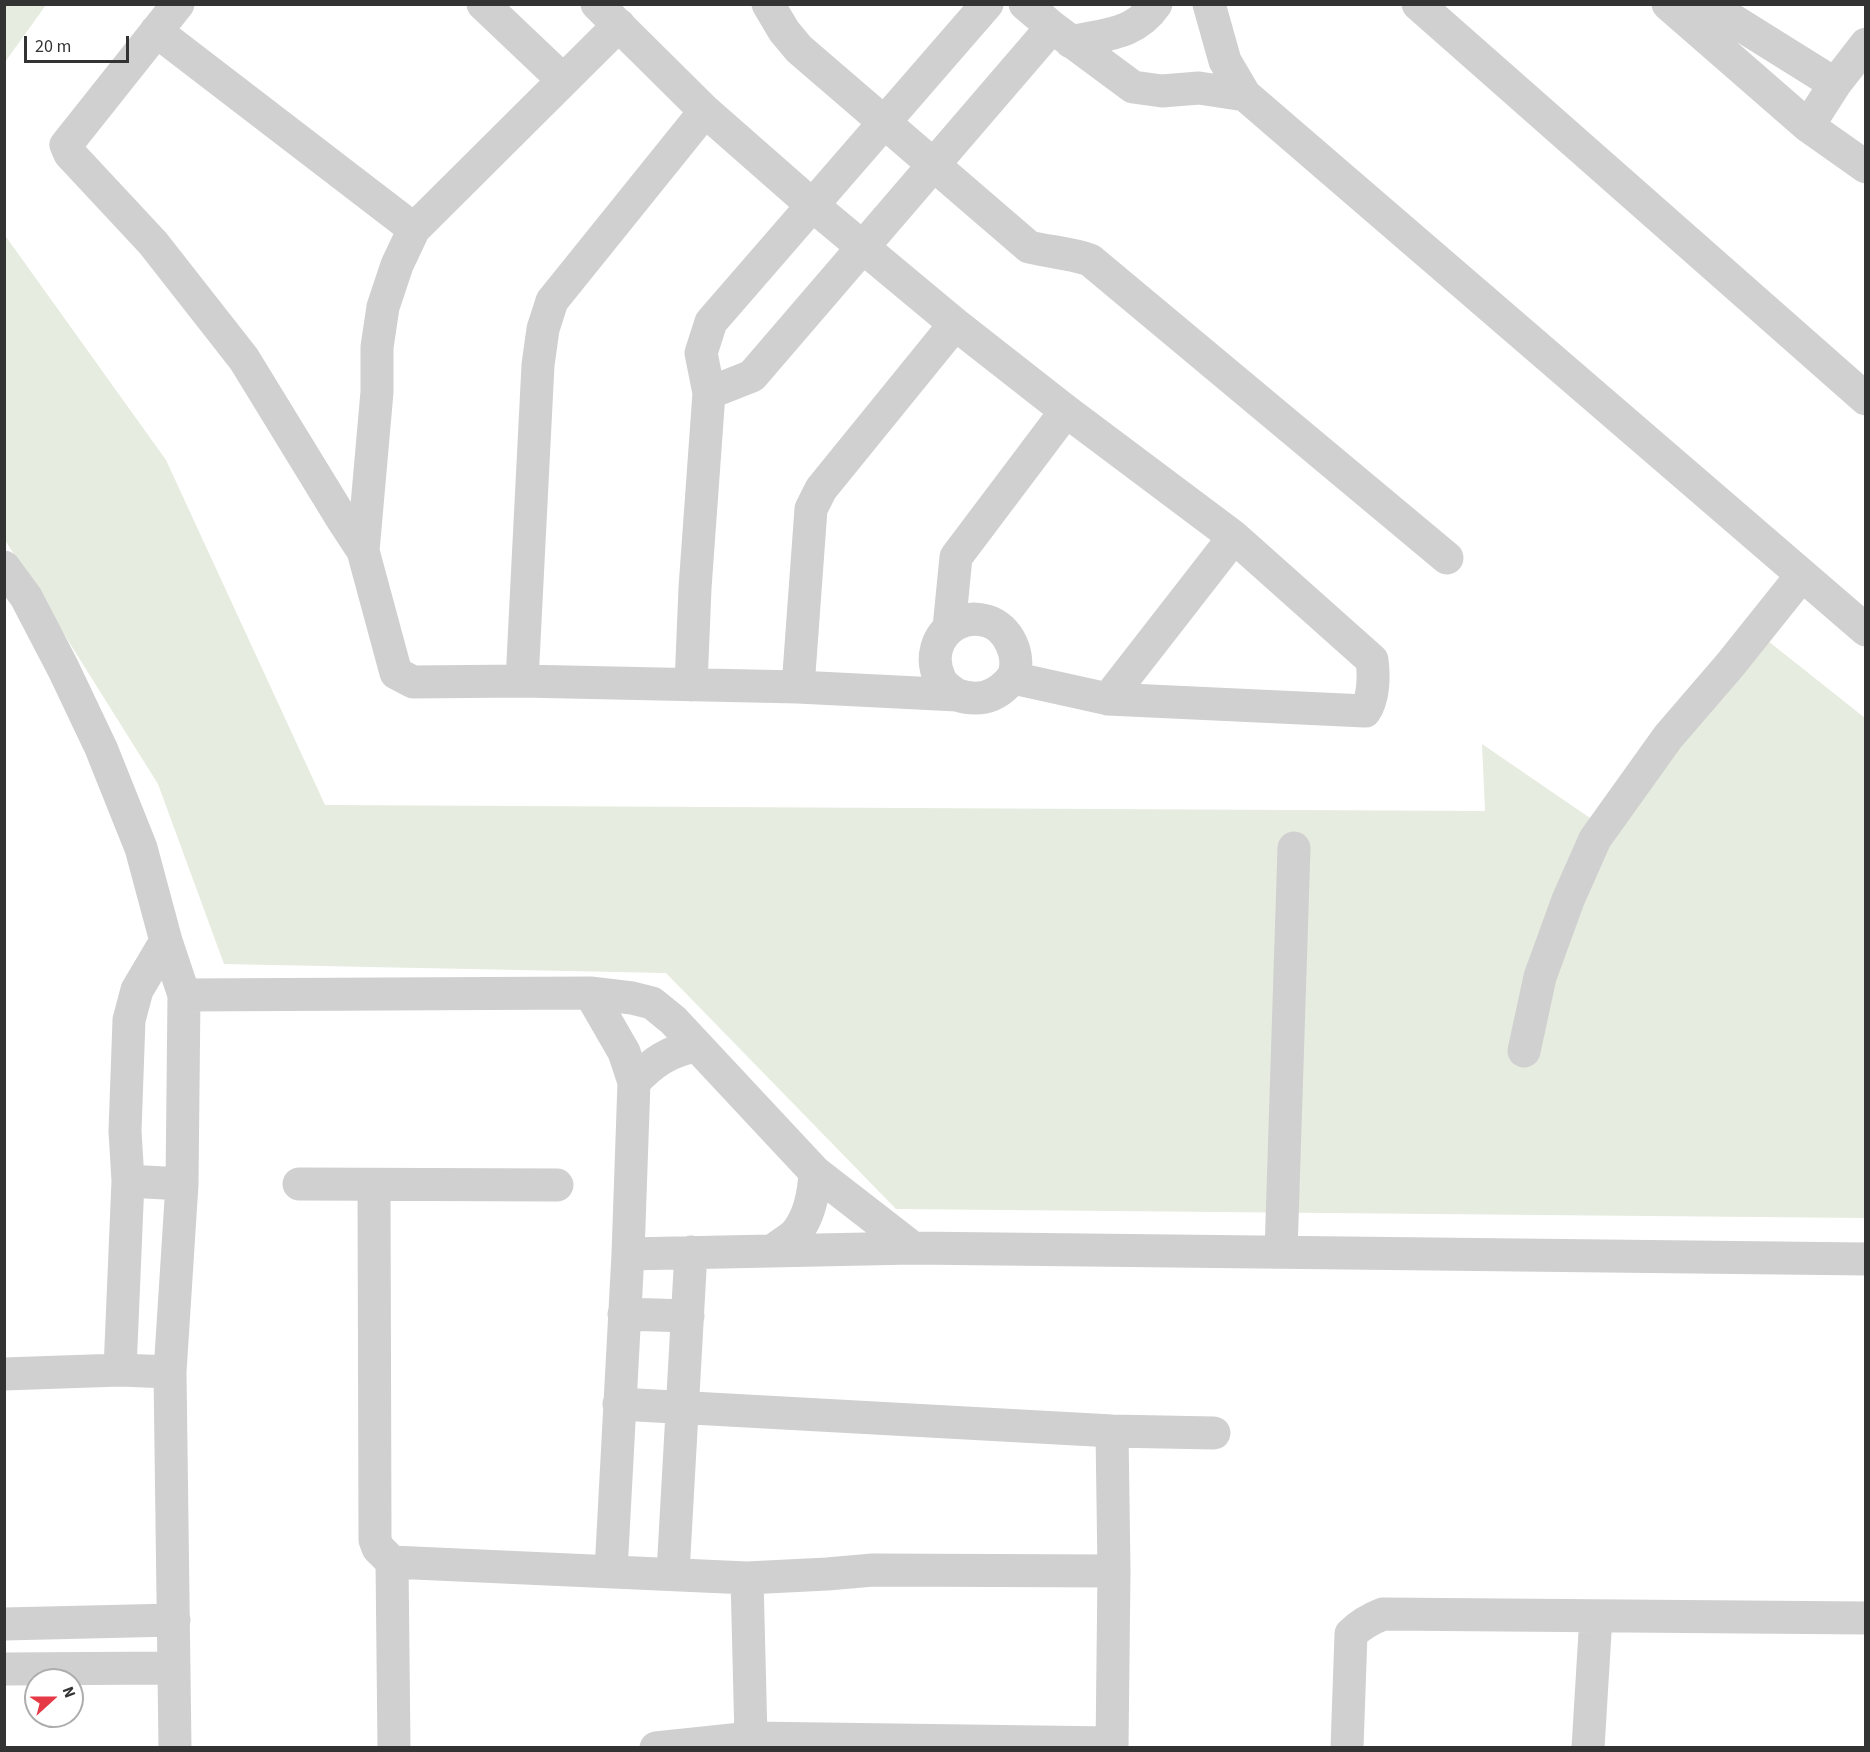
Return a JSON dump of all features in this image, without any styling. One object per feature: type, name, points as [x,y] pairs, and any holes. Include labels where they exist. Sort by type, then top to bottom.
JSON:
[{"type":"street","points":[[178,4],[66,145],[67,150],[153,243],[244,359],[363,551],[396,673],[413,682],[522,681],[798,687],[957,695],[972,700],[987,697],[1001,690],[1013,678],[1015,662],[1013,646],[1005,633],[993,623],[978,619],[962,620],[949,628],[939,641],[935,656],[940,680],[957,695]]},
{"type":"street","points":[[483,4],[563,80]]},
{"type":"street","points":[[768,4],[784,31],[800,49],[1029,247],[1072,254],[1090,260],[1447,558]]},
{"type":"street","points":[[691,685],[695,588],[709,393],[700,353],[711,322],[987,4]]},
{"type":"street","points":[[1025,4],[1134,87],[1162,90],[1199,88],[1245,95]]},
{"type":"street","points":[[709,393],[752,376],[935,165],[1062,34],[1126,30],[1140,23],[1150,14],[1156,4]]},
{"type":"street","points":[[1209,4],[1225,61],[1245,95],[1866,630]]},
{"type":"street","points":[[1418,4],[1866,399]]},
{"type":"street","points":[[1668,4],[1808,126],[1866,167]]},
{"type":"street","points":[[1707,4],[1835,84]]},
{"type":"street","points":[[363,551],[377,392],[377,347],[383,306],[414,229],[563,80],[608,15],[705,111],[812,205],[955,324],[1234,537],[1372,660],[1373,670],[1370,704],[1365,711],[1108,699],[1013,678]]},
{"type":"street","points":[[156,31],[414,229]]},
{"type":"street","points":[[1808,126],[1835,84],[1866,44]]},
{"type":"street","points":[[522,681],[538,365],[543,329],[552,301],[705,111]]},
{"type":"street","points":[[798,687],[811,509],[821,489],[955,324]]},
{"type":"street","points":[[949,628],[956,557],[1066,411]]},
{"type":"street","points":[[1108,699],[1234,537]]},
{"type":"street","points":[[4,567],[26,597],[63,668],[100,748],[141,848],[166,941],[184,995],[182,1184],[170,1372],[175,1748]]},
{"type":"street","points":[[1524,1051],[1540,976],[1568,900],[1595,839],[1668,737],[1730,665],[1802,575]]},
{"type":"street","points":[[1281,1252],[1294,848]]},
{"type":"street","points":[[120,1370],[128,1181],[125,1131],[129,1020],[137,990],[166,941]]},
{"type":"street","points":[[184,995],[590,993],[632,998],[652,1004],[673,1020],[815,1172],[913,1248]]},
{"type":"street","points":[[590,993],[624,1052],[634,1082],[628,1254],[611,1571]]},
{"type":"street","points":[[634,1082],[663,1056],[678,1049],[696,1046]]},
{"type":"street","points":[[774,1250],[796,1232],[806,1215],[813,1197],[815,1172]]},
{"type":"street","points":[[128,1181],[182,1184]]},
{"type":"street","points":[[300,1184],[557,1185]]},
{"type":"street","points":[[374,1185],[375,1540],[378,1548],[392,1562],[747,1578],[873,1570],[1114,1571]]},
{"type":"street","points":[[628,1254],[913,1248],[1866,1259]]},
{"type":"street","points":[[673,1573],[691,1252]]},
{"type":"street","points":[[624,1314],[688,1316]]},
{"type":"street","points":[[120,1370],[171,1414]]},
{"type":"street","points":[[4,1374],[120,1370],[170,1372]]},
{"type":"street","points":[[620,1404],[1112,1431],[1214,1433]]},
{"type":"street","points":[[656,1748],[751,1738],[873,1743],[1112,1745],[1114,1571],[1112,1431]]},
{"type":"street","points":[[392,1562],[394,1748]]},
{"type":"street","points":[[747,1578],[751,1738]]},
{"type":"street","points":[[1347,1748],[1351,1634],[1369,1619],[1383,1614],[1866,1618]]},
{"type":"street","points":[[1588,1748],[1596,1616]]},
{"type":"street","points":[[4,1624],[174,1620]]},
{"type":"street","points":[[4,1669],[174,1668]]},
{"type":"shaded area","points":[[4,5],[46,5],[5,62]]},
{"type":"shaded area","points":[[4,234],[166,460],[325,805],[1485,811],[1482,744],[1609,831],[1768,641],[1865,718],[1865,1218],[896,1209],[666,973],[224,964],[158,784],[5,540]]}]
